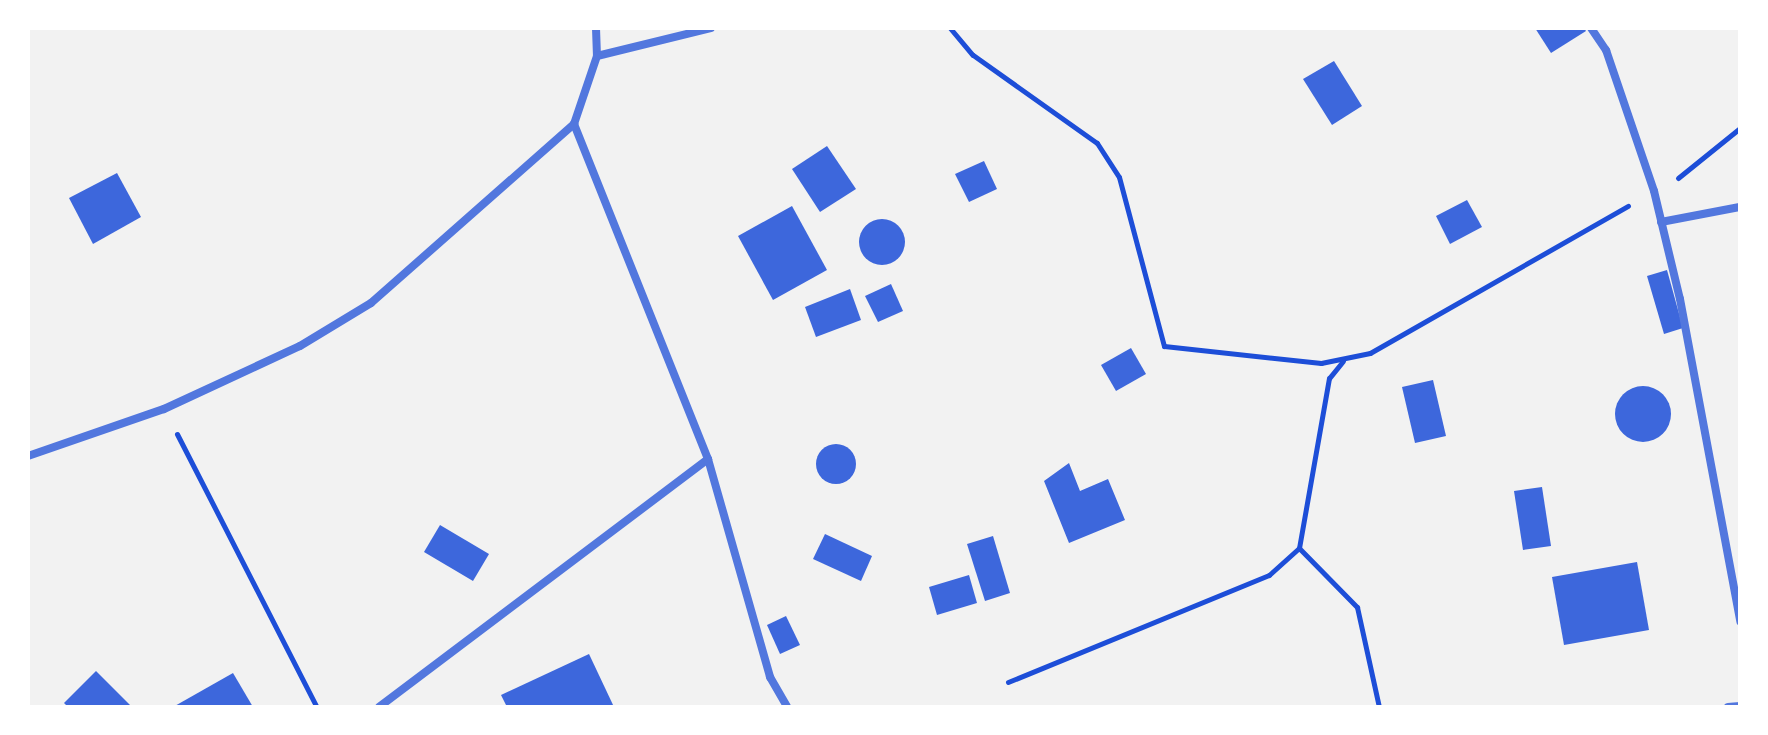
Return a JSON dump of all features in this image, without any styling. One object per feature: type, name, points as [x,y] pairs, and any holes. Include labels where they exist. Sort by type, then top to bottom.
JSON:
[{"type":"street","points":[[28,456],[164,409],[300,346],[371,303],[574,124],[597,56],[596,28]]},
{"type":"street","points":[[597,56],[711,28]]},
{"type":"street","points":[[1591,28],[1606,50],[1654,191],[1740,621]]},
{"type":"street","points":[[574,124],[708,459],[770,677],[787,707]]},
{"type":"street","points":[[1661,222],[1740,207]]},
{"type":"street","points":[[379,707],[708,459]]},
{"type":"street","points":[[1728,707],[1740,706]]},
{"type":"path","points":[[950,28],[973,55],[1097,143],[1119,177],[1164,346],[1321,363],[1343,361],[1370,353],[1654,191],[1740,128]]},
{"type":"path","points":[[1008,682],[1269,575],[1299,548],[1329,378],[1343,361]]},
{"type":"path","points":[[164,409],[317,707]]},
{"type":"path","points":[[1299,548],[1357,607],[1379,707]]},
{"type":"building","points":[[1535,28],[1584,28],[1586,31],[1551,53]]},
{"type":"building","points":[[1334,61],[1362,106],[1332,125],[1303,79]]},
{"type":"building","points":[[827,146],[856,189],[820,212],[792,169]]},
{"type":"building","points":[[984,161],[997,189],[969,202],[955,174]]},
{"type":"building","points":[[117,173],[141,217],[93,244],[69,198]]},
{"type":"building","points":[[1467,200],[1482,227],[1450,244],[1436,216]]},
{"type":"building","points":[[792,206],[827,270],[773,300],[738,236]]},
{"type":"building","points":[[882,219],[899,225],[905,242],[899,259],[882,265],[865,259],[859,242],[865,225]]},
{"type":"building","points":[[1667,270],[1683,328],[1664,334],[1647,276]]},
{"type":"building","points":[[891,284],[903,311],[878,322],[865,296]]},
{"type":"building","points":[[850,289],[861,320],[816,337],[805,307]]},
{"type":"building","points":[[1131,348],[1146,374],[1116,391],[1101,365]]},
{"type":"building","points":[[1433,380],[1446,436],[1415,443],[1402,387]]},
{"type":"building","points":[[1643,386],[1663,394],[1671,414],[1663,434],[1643,442],[1623,434],[1615,414],[1623,394]]},
{"type":"building","points":[[836,444],[850,450],[856,464],[850,478],[836,484],[822,478],[816,464],[822,450]]},
{"type":"building","points":[[1069,463],[1080,491],[1108,479],[1125,520],[1069,543],[1044,481]]},
{"type":"building","points":[[1542,487],[1551,546],[1523,550],[1514,491]]},
{"type":"building","points":[[440,525],[489,554],[473,581],[424,552]]},
{"type":"building","points":[[825,534],[872,556],[861,581],[813,559]]},
{"type":"building","points":[[993,536],[1010,593],[985,601],[967,544]]},
{"type":"building","points":[[1637,562],[1649,630],[1564,645],[1552,577]]},
{"type":"building","points":[[969,575],[977,603],[937,615],[929,587]]},
{"type":"building","points":[[786,616],[800,645],[780,654],[767,625]]},
{"type":"building","points":[[589,654],[614,707],[507,707],[501,695]]},
{"type":"building","points":[[96,671],[132,707],[68,707],[64,703]]},
{"type":"building","points":[[233,673],[253,707],[173,707]]}]
